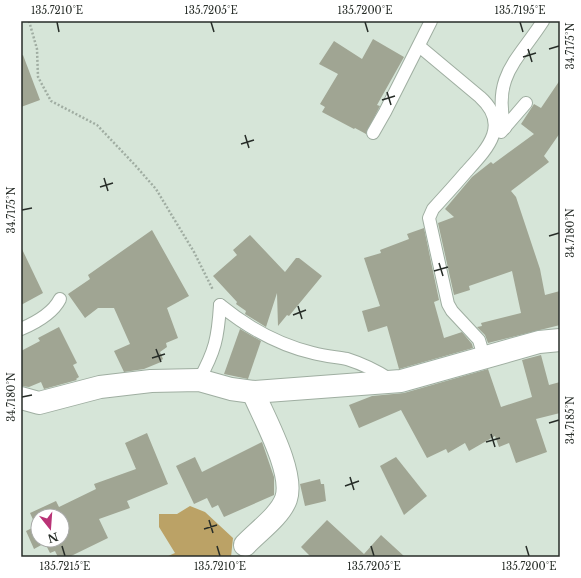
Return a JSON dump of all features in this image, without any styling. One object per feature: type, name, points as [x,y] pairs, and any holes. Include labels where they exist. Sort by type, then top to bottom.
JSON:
[{"type":"street","points":[[21,398],[39,403],[100,387],[151,381],[199,380],[231,389],[253,392],[402,381],[540,342],[560,340]]},
{"type":"street","points":[[245,545],[258,531],[274,518],[286,500],[288,480],[282,459],[253,392]]},
{"type":"lane","points":[[373,133],[432,21]]},
{"type":"lane","points":[[505,128],[501,96],[503,84],[509,67],[544,21]]},
{"type":"lane","points":[[419,46],[489,104],[493,113],[495,126],[489,146],[433,209],[429,218],[448,304],[452,311],[479,340],[484,357]]},
{"type":"lane","points":[[493,136],[498,135],[526,103]]},
{"type":"lane","points":[[21,329],[46,316],[60,299]]},
{"type":"lane","points":[[199,380],[210,359],[218,337],[220,305]]},
{"type":"lane","points":[[220,305],[260,332],[287,344],[313,353],[346,359],[370,368],[394,381]]},
{"type":"path","points":[[29,21],[37,49],[38,77],[51,101],[97,125],[156,189],[194,252],[220,305]]},
{"type":"shaded area","points":[[190,506],[205,512],[233,538],[231,557],[166,557],[175,553],[159,527],[159,514],[177,514]]},
{"type":"building","points":[[373,39],[404,57],[377,105],[380,106],[366,134],[322,112],[325,107],[320,104],[338,74],[319,64],[334,41],[362,59]]},
{"type":"building","points":[[23,55],[40,100],[21,107],[21,56]]},
{"type":"building","points":[[560,80],[560,133],[544,156],[549,162],[511,191],[516,197],[540,269],[545,295],[560,291],[560,325],[488,343],[485,335],[477,327],[482,326],[481,323],[521,313],[512,271],[469,286],[470,290],[454,295],[438,223],[454,217],[445,209],[472,177],[491,162],[493,164],[534,134],[521,124],[534,104],[541,108]]},
{"type":"building","points":[[424,228],[439,300],[434,302],[444,338],[462,332],[472,344],[473,348],[399,369],[387,326],[368,332],[362,311],[380,306],[364,258],[381,253],[380,250],[409,239],[407,234]]},
{"type":"building","points":[[152,230],[189,296],[167,308],[178,338],[166,343],[167,347],[160,352],[163,359],[160,361],[161,362],[144,369],[124,372],[114,351],[130,344],[114,308],[98,308],[85,318],[68,294],[90,279],[88,275]]},
{"type":"building","points":[[250,235],[285,272],[296,258],[299,258],[322,276],[289,316],[287,315],[278,326],[277,293],[266,327],[245,314],[246,311],[236,304],[237,302],[213,276],[237,255],[233,250]]},
{"type":"building","points":[[21,247],[43,293],[21,305]]},
{"type":"building","points":[[59,327],[77,363],[73,365],[79,377],[76,379],[77,380],[44,389],[41,382],[29,387],[21,386],[21,351],[40,341],[38,338]]},
{"type":"building","points":[[240,329],[261,341],[248,379],[224,374]]},
{"type":"building","points":[[541,355],[549,385],[560,382],[560,413],[536,419],[547,452],[516,463],[509,443],[499,447],[495,436],[469,451],[465,443],[448,453],[446,449],[427,458],[401,410],[359,428],[349,405],[372,396],[404,393],[488,369],[501,407],[532,397],[522,360]]},
{"type":"building","points":[[147,433],[168,484],[127,501],[130,508],[99,519],[108,538],[69,557],[58,557],[55,551],[50,553],[48,548],[70,548],[70,508],[41,508],[56,501],[59,507],[96,489],[94,484],[136,469],[125,443]]},
{"type":"building","points":[[262,442],[274,477],[274,495],[224,517],[218,505],[212,508],[207,498],[194,504],[176,466],[195,457],[202,472]]},
{"type":"building","points":[[396,457],[427,496],[404,515],[380,466]]},
{"type":"building","points":[[320,479],[321,484],[324,484],[326,501],[305,506],[300,484]]},
{"type":"building","points":[[327,520],[364,554],[381,535],[405,557],[311,557],[301,547]]},
{"type":"building","points":[[30,529],[30,540],[26,531]]}]
